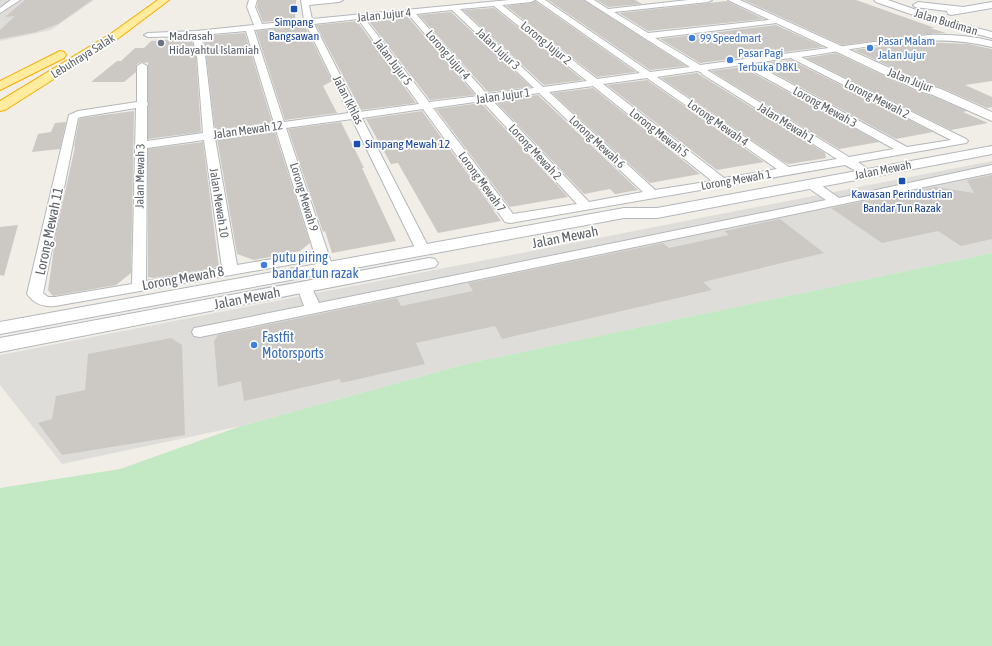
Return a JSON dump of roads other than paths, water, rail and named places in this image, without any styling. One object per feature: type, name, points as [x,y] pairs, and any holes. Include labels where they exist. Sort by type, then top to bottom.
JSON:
[{"type":"highway","name":"Lebuhraya Salak","points":[[0,95],[96,37],[147,0]]},
{"type":"highway","name":"Lebuhraya Salak","points":[[0,107],[116,36],[164,0]]},
{"type":"highway","points":[[12,114],[116,36]]},
{"type":"highway","points":[[0,86],[96,37]]},
{"type":"street","points":[[0,11],[16,0]]},
{"type":"street","points":[[253,0],[252,7],[259,27]]},
{"type":"street","points":[[305,2],[339,0]]},
{"type":"street","name":"Jalan Jujur 4","points":[[148,34],[196,33],[531,0]]},
{"type":"street","points":[[540,0],[650,76]]},
{"type":"street","points":[[589,0],[657,35],[700,67]]},
{"type":"street","points":[[611,10],[708,0]]},
{"type":"street","name":"Jalan Jujur","points":[[733,0],[777,21],[845,49]]},
{"type":"street","name":"Jalan Jujur","points":[[742,0],[923,88],[937,92],[992,117]]},
{"type":"street","name":"Jalan Budiman","points":[[879,0],[991,33]]},
{"type":"street","points":[[891,0],[932,7],[964,10]]},
{"type":"street","name":"Jalan Budiman","points":[[891,0],[934,17]]},
{"type":"street","name":"Jalan Ikhlas","points":[[305,2],[309,22],[426,257]]},
{"type":"street","name":"Lorong Jujur 2","points":[[496,4],[596,83]]},
{"type":"street","points":[[934,17],[992,5]]},
{"type":"street","name":"Jalan Jujur 3","points":[[454,8],[542,90]]},
{"type":"street","points":[[611,10],[647,36],[700,67],[818,47]]},
{"type":"street","points":[[934,17],[976,17],[992,10]]},
{"type":"street","name":"Lorong Jujur 4","points":[[410,12],[485,98]]},
{"type":"street","name":"Jalan Jujur 5","points":[[360,17],[426,106]]},
{"type":"street","points":[[976,17],[991,33]]},
{"type":"street","points":[[647,36],[777,21]]},
{"type":"street","name":"Lorong Mewah 9","points":[[249,28],[324,261]]},
{"type":"street","name":"Jalan Mewah 10","points":[[196,33],[209,135],[230,270]]},
{"type":"street","name":"Jalan Jujur 1","points":[[356,116],[650,76],[700,67],[746,63],[942,36],[969,38],[992,44]]},
{"type":"street","name":"Lorong Mewah 2","points":[[793,56],[962,141]]},
{"type":"street","name":"Lorong Mewah 3","points":[[746,63],[904,150]]},
{"type":"street","name":"Jalan Mewah 3","points":[[138,286],[143,104],[142,66]]},
{"type":"street","name":"Jalan Mewah 1","points":[[700,67],[867,173]]},
{"type":"street","name":"Lorong Mewah 4","points":[[650,76],[787,171]]},
{"type":"street","name":"Lorong Mewah 5","points":[[596,83],[722,182]]},
{"type":"street","name":"Lorong Mewah 6","points":[[542,90],[652,194]]},
{"type":"street","name":"Lorong Mewah 2","points":[[485,98],[586,206]]},
{"type":"street","name":"Lorong Mewah 11","points":[[44,301],[36,294],[74,117],[78,114],[143,104]]},
{"type":"street","name":"Lorong Mewah 7","points":[[426,106],[510,219]]},
{"type":"street","name":"Jalan Mewah 12","points":[[141,144],[356,116]]},
{"type":"street","name":"Lorong Mewah 1","points":[[510,219],[962,141]]},
{"type":"street","name":"Jalan Mewah","points":[[0,345],[305,287],[426,257],[632,224],[657,213],[992,150]]},
{"type":"street","points":[[200,332],[992,169]]},
{"type":"street","points":[[810,184],[837,202]]},
{"type":"street","name":"Jalan Mewah","points":[[0,328],[324,261],[426,257]]},
{"type":"street","name":"Lorong Mewah 8","points":[[44,301],[63,300],[230,270],[324,261]]},
{"type":"street","points":[[305,287],[313,309]]},
{"type":"place","name":"Simpang Bangsawan","points":[[294,9]]},
{"type":"place","name":"99 Speedmart","points":[[692,38]]},
{"type":"place","name":"Madrasah Hidayahtul Islamiah","points":[[161,43]]},
{"type":"place","name":"Pasar Malam Jalan Jujur","points":[[870,48]]},
{"type":"place","name":"Pasar Pagi Terbuka DBKL","points":[[730,60]]},
{"type":"place","name":"Simpang Mewah 12","points":[[357,144]]},
{"type":"place","name":"Kawasan Perindustrian Bandar Tun Razak","points":[[902,181]]},
{"type":"place","name":"putu piring bandar tun razak","points":[[264,265]]},
{"type":"place","name":"Fastfit Motorsports","points":[[254,345]]}]
